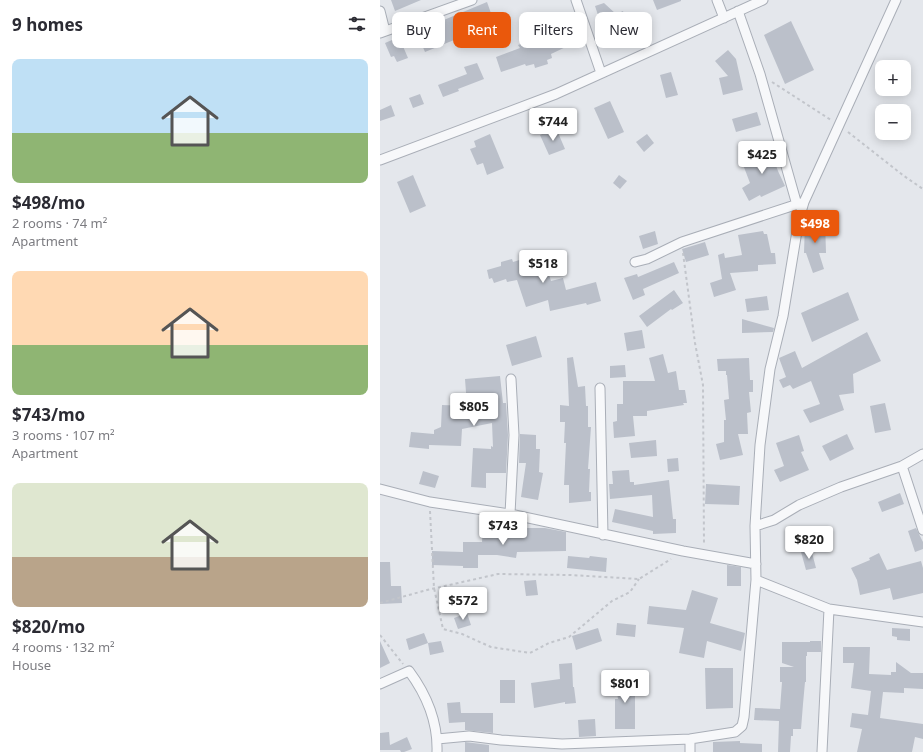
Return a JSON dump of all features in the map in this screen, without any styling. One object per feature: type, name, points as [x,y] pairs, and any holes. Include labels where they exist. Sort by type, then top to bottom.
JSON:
[{"type":"street","points":[[380,11],[382,32],[472,0]]},
{"type":"street","points":[[576,0],[601,73]]},
{"type":"street","points":[[717,0],[724,18]]},
{"type":"street","points":[[380,160],[556,94],[763,0]]},
{"type":"street","points":[[635,262],[647,259],[682,242],[800,204],[896,0]]},
{"type":"street","points":[[437,739],[470,736],[562,748],[690,739],[735,732],[742,726],[756,580],[755,526],[760,445],[770,369],[783,316],[799,219],[800,204],[760,74],[738,12]]},
{"type":"street","points":[[510,514],[514,435],[511,379]]},
{"type":"street","points":[[600,388],[603,535]]},
{"type":"street","points":[[755,526],[774,520],[799,505],[841,487],[902,466],[923,454]]},
{"type":"street","points":[[902,466],[923,530]]},
{"type":"street","points":[[380,489],[430,502],[510,514],[683,552],[756,564]]},
{"type":"street","points":[[756,580],[829,609],[923,622]]},
{"type":"street","points":[[822,752],[829,609]]},
{"type":"street","points":[[380,684],[409,671],[426,696],[432,713],[437,739],[437,752]]},
{"type":"street","points":[[690,739],[690,752]]},
{"type":"path","points":[[682,242],[695,343],[703,385],[704,555]]},
{"type":"path","points":[[430,502],[434,588],[443,629],[462,634],[491,647],[530,653],[569,637],[612,601],[630,592],[639,579],[683,552]]},
{"type":"path","points":[[380,603],[434,588],[498,574],[570,575],[639,579]]},
{"type":"path","points":[[380,635],[409,671]]},
{"type":"building","points":[[391,0],[421,0],[395,11]]},
{"type":"building","points":[[653,0],[681,0],[681,1],[657,10]]},
{"type":"building","points":[[487,2],[491,12],[463,12]]},
{"type":"building","points":[[604,3],[614,12],[597,12],[595,6]]},
{"type":"building","points":[[453,16],[453,40],[445,44],[445,20]]},
{"type":"building","points":[[791,21],[814,70],[785,84],[764,35]]},
{"type":"building","points":[[392,40],[392,48],[404,48],[408,58],[397,62],[394,56],[391,57],[385,43]]},
{"type":"building","points":[[423,48],[435,48],[425,52]]},
{"type":"building","points":[[520,48],[564,48],[551,54],[552,58],[547,60],[548,64],[535,68],[534,64],[526,66],[525,64],[501,72],[496,57]]},
{"type":"building","points":[[728,50],[736,59],[743,90],[723,95],[719,78],[728,76],[715,61]]},
{"type":"building","points":[[477,63],[484,79],[458,89],[459,91],[443,97],[438,85],[467,74],[464,67]]},
{"type":"building","points":[[671,72],[678,95],[666,98],[660,75]]},
{"type":"building","points":[[420,94],[424,104],[413,108],[409,98]]},
{"type":"building","points":[[610,101],[624,132],[608,139],[594,108]]},
{"type":"building","points":[[391,105],[395,116],[380,121],[380,110]]},
{"type":"building","points":[[757,112],[761,125],[736,132],[732,119]]},
{"type":"building","points":[[556,128],[565,149],[549,155],[540,135]]},
{"type":"building","points":[[490,134],[504,168],[487,175],[483,163],[477,165],[470,149],[476,147],[474,141]]},
{"type":"building","points":[[647,134],[654,143],[644,152],[636,142]]},
{"type":"building","points":[[762,148],[764,152],[770,149],[785,186],[761,197],[760,195],[749,201],[742,188],[750,183],[742,162],[753,158],[751,152]]},
{"type":"building","points":[[413,175],[426,206],[410,213],[397,182]]},
{"type":"building","points":[[619,175],[627,181],[620,189],[613,183]]},
{"type":"building","points":[[825,221],[826,253],[819,253],[824,269],[813,273],[806,253],[804,253],[805,222]]},
{"type":"building","points":[[655,231],[658,244],[643,249],[639,236]]},
{"type":"building","points":[[763,231],[764,234],[767,234],[771,253],[775,253],[776,264],[758,265],[758,271],[730,273],[736,290],[714,297],[710,283],[722,279],[718,255],[724,253],[725,258],[742,255],[738,235]]},
{"type":"building","points":[[705,242],[709,255],[686,262],[682,249]]},
{"type":"building","points":[[542,253],[551,281],[563,278],[566,290],[596,282],[601,301],[587,305],[586,303],[550,311],[548,300],[526,307],[517,280],[507,282],[506,279],[494,283],[492,278],[489,279],[487,270],[501,266],[501,262],[512,259],[513,262]]},
{"type":"building","points":[[674,262],[679,273],[643,289],[645,295],[633,300],[624,278],[637,274],[638,277]]},
{"type":"building","points":[[674,290],[683,303],[672,310],[671,309],[647,327],[639,316]]},
{"type":"building","points":[[848,292],[859,320],[812,342],[801,313]]},
{"type":"building","points":[[767,296],[769,310],[747,312],[745,299]]},
{"type":"building","points":[[742,319],[774,328],[773,332],[742,333]]},
{"type":"building","points":[[642,330],[645,348],[627,351],[624,333]]},
{"type":"building","points":[[867,332],[881,361],[853,374],[854,393],[839,395],[844,410],[810,423],[803,410],[820,404],[811,381],[793,389],[790,385],[783,388],[779,380],[786,377],[779,358],[795,351],[802,368]]},
{"type":"building","points":[[536,336],[542,357],[512,366],[506,345]]},
{"type":"building","points":[[663,354],[668,373],[676,371],[679,390],[685,390],[687,403],[683,403],[684,405],[647,411],[647,416],[633,416],[635,436],[614,438],[613,422],[617,421],[617,404],[623,404],[623,381],[655,381],[649,358]]},
{"type":"building","points":[[573,357],[578,387],[585,386],[586,406],[588,406],[588,427],[591,427],[588,469],[590,469],[589,492],[591,492],[591,501],[569,503],[569,485],[564,485],[566,443],[564,443],[565,422],[560,422],[560,405],[569,406],[567,358]]},
{"type":"building","points":[[749,358],[750,380],[753,380],[753,392],[749,392],[751,412],[747,413],[748,434],[738,434],[743,455],[720,460],[716,444],[724,442],[724,420],[726,420],[724,400],[729,399],[726,371],[718,371],[717,359]]},
{"type":"building","points":[[625,365],[626,377],[610,378],[610,366]]},
{"type":"building","points":[[500,376],[503,403],[506,403],[508,435],[506,473],[486,473],[486,488],[471,487],[473,448],[491,449],[491,446],[493,447],[492,423],[462,429],[461,446],[429,445],[429,449],[409,447],[411,432],[434,434],[434,430],[441,427],[442,405],[467,406],[465,379]]},
{"type":"building","points":[[885,403],[891,430],[875,433],[870,406]]},
{"type":"building","points":[[520,434],[536,435],[536,449],[540,449],[539,472],[543,473],[538,500],[521,497],[526,463],[519,463]]},
{"type":"building","points":[[847,434],[854,449],[830,461],[822,446]]},
{"type":"building","points":[[799,435],[804,451],[801,452],[809,470],[780,482],[774,470],[784,466],[776,443]]},
{"type":"building","points":[[656,440],[657,456],[631,458],[629,443]]},
{"type":"building","points":[[678,458],[679,471],[668,472],[667,459]]},
{"type":"building","points":[[629,470],[630,482],[634,482],[634,485],[669,480],[673,519],[676,519],[676,533],[653,534],[653,531],[612,522],[615,509],[653,517],[652,495],[610,499],[609,484],[613,484],[612,471]]},
{"type":"building","points":[[423,471],[439,476],[435,488],[419,484]]},
{"type":"building","points":[[706,484],[740,486],[739,505],[705,504]]},
{"type":"building","points":[[900,493],[904,504],[882,512],[878,502]]},
{"type":"building","points":[[483,525],[499,526],[499,530],[506,531],[506,534],[514,535],[514,532],[526,534],[525,528],[545,528],[566,532],[566,551],[517,552],[516,558],[497,555],[478,555],[478,568],[432,565],[432,551],[463,552],[463,542],[482,542]]},
{"type":"building","points":[[916,528],[923,542],[923,549],[915,552],[908,531]]},
{"type":"building","points":[[811,549],[816,568],[806,570],[801,552]]},
{"type":"building","points":[[879,553],[887,570],[921,561],[923,568],[923,593],[893,600],[890,588],[860,595],[857,580],[851,568],[870,560],[869,558]]},
{"type":"building","points":[[568,556],[607,558],[606,572],[567,568]]},
{"type":"building","points":[[380,562],[390,562],[391,586],[401,586],[402,603],[380,604]]},
{"type":"building","points":[[727,565],[741,567],[741,586],[727,586]]},
{"type":"building","points":[[536,580],[538,595],[526,596],[524,581]]},
{"type":"building","points":[[456,588],[473,588],[473,599],[456,600]]},
{"type":"building","points":[[692,590],[718,598],[710,623],[745,633],[741,651],[707,641],[704,658],[679,653],[684,628],[647,624],[649,606],[686,610]]},
{"type":"building","points":[[467,613],[471,625],[458,629],[454,618]]},
{"type":"building","points":[[617,623],[636,625],[635,637],[616,635]]},
{"type":"building","points":[[598,628],[602,641],[576,650],[572,636]]},
{"type":"building","points":[[892,628],[910,629],[910,641],[897,640],[897,637],[892,636]]},
{"type":"building","points":[[424,633],[428,643],[409,650],[406,639]]},
{"type":"building","points":[[380,641],[390,663],[380,668]]},
{"type":"building","points":[[441,641],[444,652],[430,655],[428,643]]},
{"type":"building","points":[[821,641],[821,652],[807,652],[806,682],[801,729],[793,729],[790,752],[778,752],[779,721],[754,720],[755,708],[780,709],[782,682],[780,682],[780,667],[794,667],[782,663],[782,642]]},
{"type":"building","points":[[843,647],[870,647],[869,674],[891,675],[891,672],[896,672],[896,662],[911,673],[923,673],[923,689],[904,688],[904,693],[883,692],[880,718],[923,724],[923,739],[915,737],[912,752],[857,752],[862,729],[850,727],[852,713],[868,715],[871,691],[851,688],[854,663],[843,663]]},
{"type":"building","points":[[572,663],[573,687],[576,703],[565,704],[565,702],[534,708],[531,683],[560,679],[559,664]]},
{"type":"building","points":[[705,668],[733,668],[733,708],[706,709]]},
{"type":"building","points":[[635,677],[635,729],[615,729],[615,699],[618,699],[615,680]]},
{"type":"building","points":[[500,680],[515,680],[515,703],[500,703]]},
{"type":"building","points":[[460,702],[461,713],[493,713],[493,733],[465,730],[465,722],[449,723],[447,703]]},
{"type":"building","points":[[595,719],[596,736],[579,737],[578,720]]},
{"type":"building","points":[[389,732],[390,745],[407,737],[412,749],[404,752],[401,752],[400,750],[380,750],[380,733]]},
{"type":"building","points":[[740,741],[740,743],[762,744],[762,752],[713,752],[713,742]]},
{"type":"building","points":[[465,742],[489,745],[489,752],[465,752]]}]
